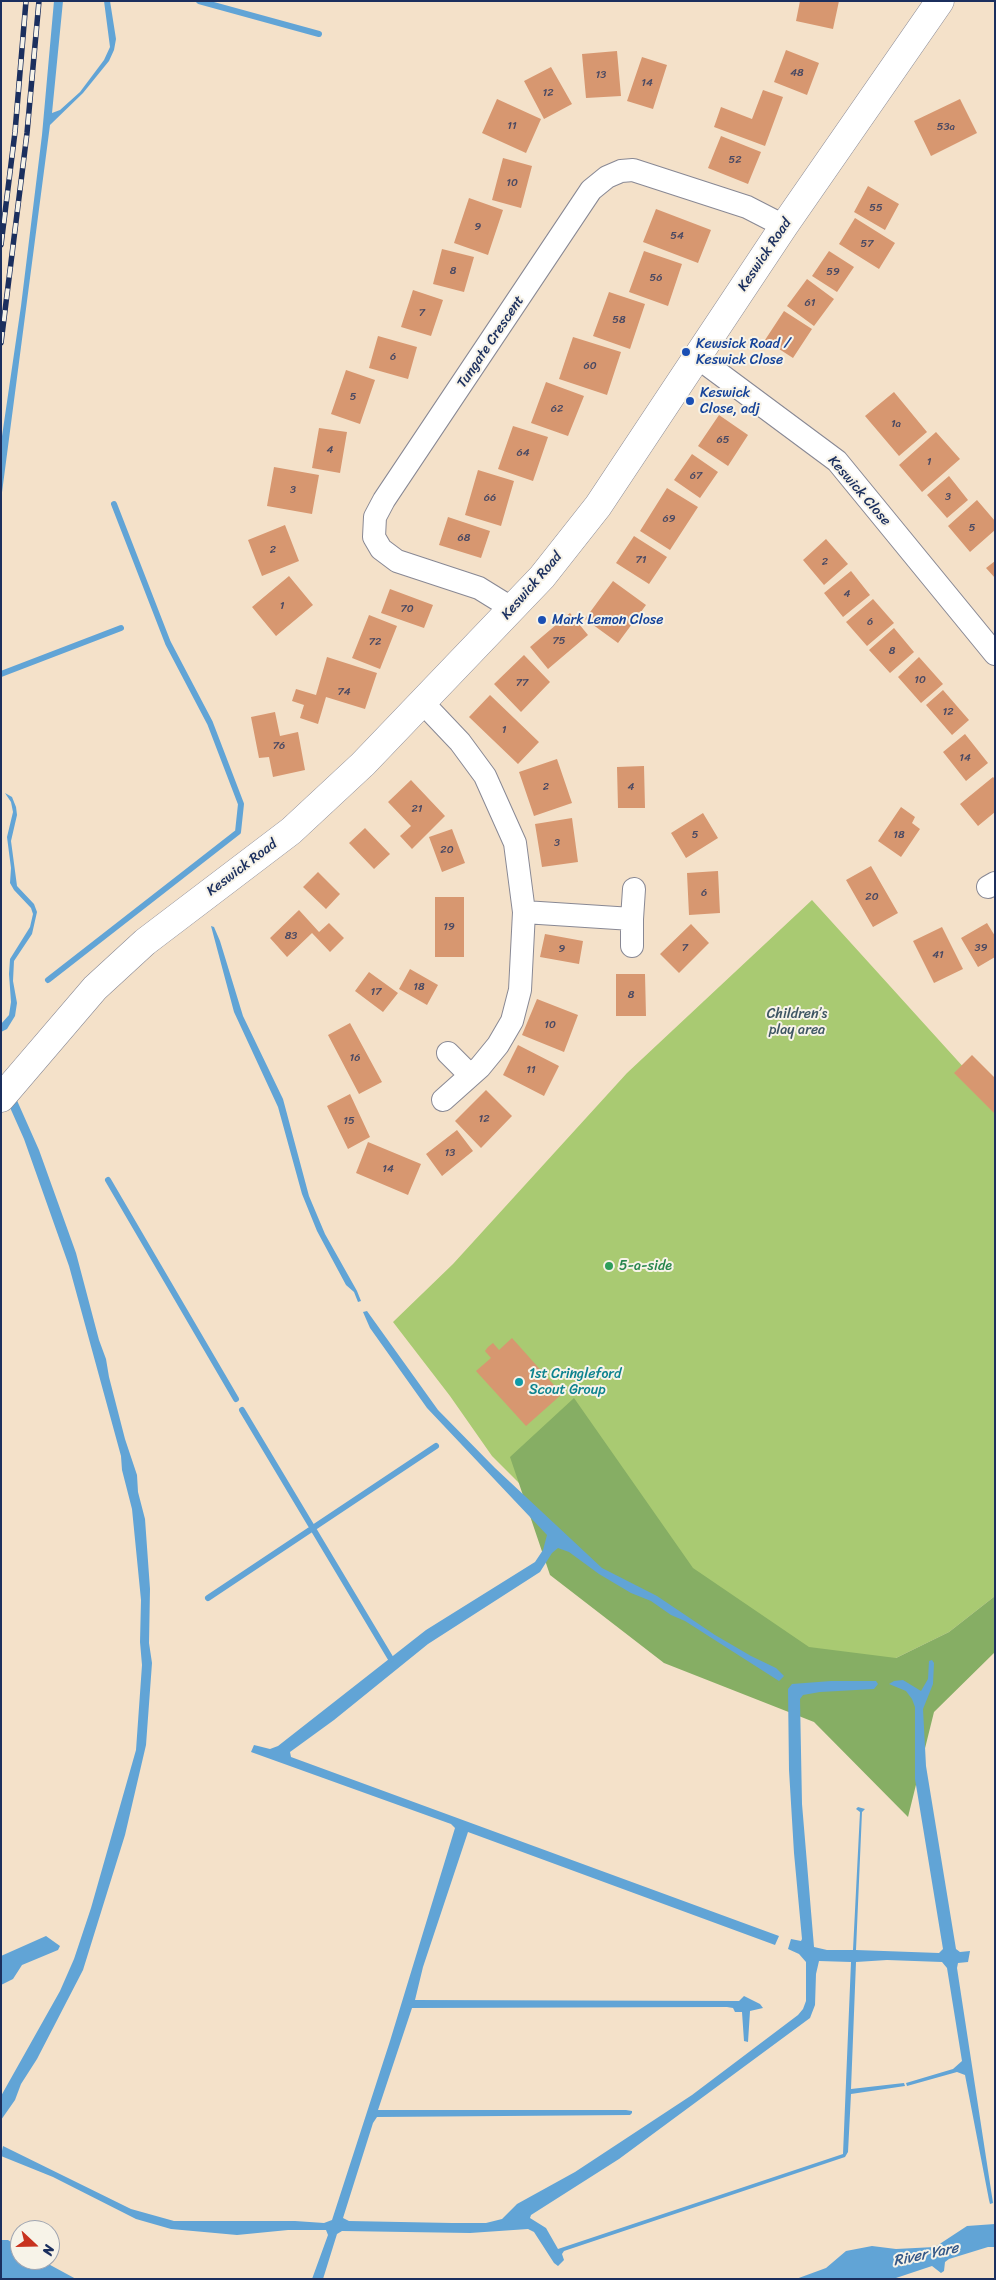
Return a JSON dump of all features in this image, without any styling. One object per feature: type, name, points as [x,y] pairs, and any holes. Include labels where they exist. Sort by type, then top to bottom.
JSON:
[{"type":"street","name":"Keswick Road","points":[[10,1088],[89,995],[110,974],[145,942],[291,831],[363,764],[542,577],[598,506],[784,226],[940,1]]},
{"type":"street","name":"Tungate Crescent","points":[[513,609],[479,588],[397,561],[381,549],[374,536],[375,517],[384,500],[591,190],[607,177],[621,171],[633,170],[706,192],[747,207],[784,226]]},
{"type":"street","name":"Keswick Close","points":[[697,357],[837,461],[995,654]]},
{"type":"street","points":[[423,703],[460,742],[485,776],[514,843],[524,912],[520,990],[512,1021],[498,1045],[470,1076],[443,1100]]},
{"type":"street","points":[[632,946],[634,889]]},
{"type":"street","points":[[524,912],[632,919]]},
{"type":"street","points":[[448,1053],[470,1076]]},
{"type":"green space","name":"Children’s play area","points":[[812,900],[995,1102],[995,1596],[949,1632],[896,1658],[807,1675],[605,1569],[492,1456],[450,1396],[393,1322],[453,1264],[627,1073]]},
{"type":"green space","points":[[574,1398],[693,1568],[809,1647],[896,1658],[949,1632],[995,1596],[995,1652],[934,1712],[908,1817],[814,1722],[664,1663],[550,1575],[510,1457]]},
{"type":"water","points":[[54,1],[63,1],[52,113],[60,110],[80,92],[104,60],[110,47],[104,1],[110,1],[116,39],[109,61],[83,93],[50,125],[1,500],[1,443],[21,306],[42,135]]},
{"type":"water","points":[[5,793],[12,797],[16,807],[17,815],[11,841],[17,886],[34,904],[37,912],[32,934],[14,961],[13,981],[17,1003],[15,1016],[7,1029],[1,1032],[1,1024],[9,1015],[11,1002],[10,959],[30,927],[33,914],[31,908],[10,883],[11,868],[7,837],[13,812],[11,802]]},
{"type":"water","points":[[211,926],[214,927],[220,941],[243,1016],[283,1099],[309,1196],[325,1234],[361,1301],[358,1302],[354,1292],[346,1285],[317,1231],[302,1194],[278,1107],[234,1012]]},
{"type":"water","points":[[15,1096],[39,1150],[76,1253],[99,1340],[106,1359],[125,1439],[137,1475],[138,1492],[145,1519],[150,1589],[149,1643],[152,1663],[146,1745],[125,1835],[83,1970],[37,2059],[21,2084],[15,2100],[1,2120],[1,2096],[60,1991],[74,1959],[91,1908],[136,1750],[142,1665],[140,1642],[141,1600],[132,1509],[122,1470],[121,1456],[69,1266],[24,1139],[8,1103]]},
{"type":"water","points":[[367,1311],[438,1410],[495,1468],[602,1568],[657,1596],[715,1635],[776,1668],[784,1676],[779,1681],[685,1621],[671,1615],[651,1601],[631,1593],[599,1574],[569,1552],[558,1548],[552,1553],[540,1572],[428,1644],[334,1720],[290,1752],[291,1757],[779,1936],[775,1945],[468,1832],[423,1967],[415,2000],[739,2001],[744,1996],[760,2004],[763,2008],[750,2011],[748,2042],[744,2041],[742,2012],[735,2012],[733,2008],[727,2007],[412,2008],[378,2110],[626,2110],[632,2111],[632,2113],[630,2115],[377,2117],[373,2123],[343,2218],[349,2221],[452,2223],[486,2223],[502,2219],[517,2204],[575,2172],[692,2095],[798,2015],[806,2001],[806,1962],[799,1954],[788,1949],[791,1939],[801,1941],[802,1939],[789,1770],[788,1689],[792,1684],[831,1681],[876,1681],[878,1684],[874,1689],[820,1692],[803,1695],[800,1699],[802,1804],[814,1947],[827,1950],[853,1950],[860,1812],[856,1809],[858,1807],[865,1809],[862,1812],[856,1950],[939,1953],[943,1949],[915,1779],[915,1707],[906,1691],[889,1684],[894,1681],[903,1680],[921,1691],[928,1679],[929,1661],[932,1660],[934,1663],[933,1684],[923,1709],[926,1766],[956,1949],[960,1952],[970,1951],[968,1962],[958,1963],[957,1968],[993,2203],[990,2204],[989,2200],[965,2075],[957,2072],[907,2086],[906,2083],[953,2069],[962,2061],[947,1968],[942,1962],[887,1960],[856,1962],[851,2089],[904,2083],[905,2086],[851,2094],[848,2152],[845,2157],[564,2251],[562,2254],[564,2260],[558,2266],[554,2263],[534,2232],[528,2229],[470,2233],[342,2231],[337,2234],[323,2279],[312,2279],[328,2235],[326,2230],[288,2230],[237,2235],[171,2229],[136,2219],[53,2177],[1,2156],[3,2146],[131,2209],[174,2221],[295,2221],[324,2223],[332,2220],[390,2041],[455,1828],[451,1824],[251,1752],[254,1745],[270,1749],[278,1746],[426,1630],[535,1562],[543,1550],[547,1535],[427,1408],[370,1328],[363,1312]],"holes":[[[819,1961],[851,1962],[843,2154],[558,2249],[546,2228],[530,2218],[531,2215],[619,2159],[810,2018],[815,2005],[816,1974]]]},
{"type":"water","points":[[46,1936],[60,1946],[58,1950],[22,1965],[13,1979],[1,1985],[1,1956]]},
{"type":"water","name":"River Yare","points":[[995,2224],[995,2247],[988,2247],[949,2259],[945,2262],[944,2271],[941,2273],[932,2266],[896,2278],[796,2279],[826,2268],[846,2251],[872,2246],[896,2249],[935,2247],[967,2226]]},
{"type":"water","points":[[1,2240],[8,2240],[10,2241],[10,2270],[59,2270],[76,2279],[1,2279]]},
{"type":"building","points":[[800,1],[839,1],[833,29],[796,21]]},
{"type":"building","points":[[786,50],[819,63],[807,95],[774,82]]},
{"type":"building","points":[[617,51],[621,96],[586,98],[582,54]]},
{"type":"building","points":[[642,57],[667,65],[653,109],[627,101]]},
{"type":"building","points":[[551,67],[572,104],[544,119],[524,81]]},
{"type":"building","points":[[763,90],[783,97],[765,146],[714,127],[721,107],[752,119]]},
{"type":"building","points":[[497,99],[541,119],[526,153],[482,133]]},
{"type":"building","points":[[960,99],[977,133],[931,156],[914,121]]},
{"type":"building","points":[[721,136],[761,152],[748,184],[708,168]]},
{"type":"building","points":[[503,158],[532,166],[521,208],[492,200]]},
{"type":"building","points":[[868,186],[899,204],[885,230],[854,212]]},
{"type":"building","points":[[469,198],[503,210],[488,255],[454,243]]},
{"type":"building","points":[[656,209],[711,230],[698,263],[643,242]]},
{"type":"building","points":[[855,218],[895,243],[879,269],[839,244]]},
{"type":"building","points":[[442,249],[474,257],[464,292],[433,284]]},
{"type":"building","points":[[644,251],[682,264],[668,306],[629,292]]},
{"type":"building","points":[[829,251],[854,267],[837,292],[812,276]]},
{"type":"building","points":[[807,279],[834,299],[814,326],[787,306]]},
{"type":"building","points":[[413,290],[443,300],[431,336],[401,327]]},
{"type":"building","points":[[609,292],[645,304],[630,349],[593,336]]},
{"type":"building","points":[[784,311],[812,329],[793,358],[765,340]]},
{"type":"building","points":[[378,336],[417,347],[408,379],[369,368]]},
{"type":"building","points":[[573,337],[621,352],[607,395],[559,379]]},
{"type":"building","points":[[346,370],[375,380],[360,424],[331,414]]},
{"type":"building","points":[[546,382],[584,396],[568,436],[531,423]]},
{"type":"building","points":[[894,392],[927,432],[899,456],[865,416]]},
{"type":"building","points":[[719,415],[748,435],[728,466],[698,446]]},
{"type":"building","points":[[513,426],[548,437],[533,481],[498,469]]},
{"type":"building","points":[[319,428],[347,432],[340,473],[312,468]]},
{"type":"building","points":[[936,432],[960,459],[922,492],[899,465]]},
{"type":"building","points":[[692,454],[718,472],[700,498],[674,480]]},
{"type":"building","points":[[274,467],[319,475],[312,514],[267,506]]},
{"type":"building","points":[[478,470],[514,481],[501,526],[465,515]]},
{"type":"building","points":[[949,476],[968,500],[947,518],[927,495]]},
{"type":"building","points":[[667,488],[698,507],[670,550],[640,531]]},
{"type":"building","points":[[977,500],[995,521],[995,530],[970,552],[948,526]]},
{"type":"building","points":[[448,517],[490,531],[481,558],[439,545]]},
{"type":"building","points":[[285,525],[299,561],[262,576],[248,540]]},
{"type":"building","points":[[634,536],[667,557],[649,584],[616,563]]},
{"type":"building","points":[[826,539],[848,564],[824,585],[803,560]]},
{"type":"building","points":[[995,561],[995,578],[986,568]]},
{"type":"building","points":[[851,571],[870,595],[843,617],[824,593]]},
{"type":"building","points":[[289,576],[313,605],[276,636],[252,607]]},
{"type":"building","points":[[613,581],[646,605],[618,643],[585,619]]},
{"type":"building","points":[[390,589],[433,605],[424,628],[381,613]]},
{"type":"building","points":[[873,599],[894,623],[867,646],[846,622]]},
{"type":"building","points":[[570,613],[588,635],[548,669],[530,647]]},
{"type":"building","points":[[369,615],[397,626],[380,669],[352,658]]},
{"type":"building","points":[[894,628],[914,652],[890,673],[869,650]]},
{"type":"building","points":[[524,655],[550,682],[521,712],[494,684]]},
{"type":"building","points":[[327,657],[377,673],[365,709],[326,697],[318,724],[300,718],[304,705],[292,701],[296,689],[316,695]]},
{"type":"building","points":[[919,657],[943,684],[921,703],[898,677]]},
{"type":"building","points":[[943,690],[969,720],[952,735],[926,705]]},
{"type":"building","points":[[490,695],[539,742],[518,764],[469,717]]},
{"type":"building","points":[[275,712],[280,736],[298,732],[305,770],[273,777],[269,757],[259,758],[251,717]]},
{"type":"building","points":[[965,734],[988,763],[966,781],[943,752]]},
{"type":"building","points":[[557,759],[572,803],[534,816],[519,772]]},
{"type":"building","points":[[644,766],[645,808],[618,808],[617,767]]},
{"type":"building","points":[[993,777],[995,779],[995,812],[978,826],[960,804]]},
{"type":"building","points":[[411,780],[445,816],[412,849],[400,836],[411,826],[388,802]]},
{"type":"building","points":[[901,807],[915,817],[912,823],[920,829],[901,857],[878,841]]},
{"type":"building","points":[[703,813],[718,838],[686,858],[671,833]]},
{"type":"building","points":[[572,818],[578,862],[542,867],[535,824]]},
{"type":"building","points":[[365,828],[390,854],[374,869],[349,843]]},
{"type":"building","points":[[452,829],[465,863],[442,872],[429,837]]},
{"type":"building","points":[[871,866],[898,913],[873,927],[846,880]]},
{"type":"building","points":[[718,871],[720,913],[689,915],[687,873]]},
{"type":"building","points":[[318,872],[340,894],[326,909],[303,887]]},
{"type":"building","points":[[435,897],[464,897],[464,957],[435,957]]},
{"type":"building","points":[[299,910],[319,932],[329,923],[344,938],[330,952],[312,933],[287,957],[270,938]]},
{"type":"building","points":[[987,923],[995,936],[995,957],[978,967],[961,938]]},
{"type":"building","points":[[691,924],[709,943],[679,973],[660,954]]},
{"type":"building","points":[[942,927],[963,969],[934,983],[913,941]]},
{"type":"building","points":[[545,934],[583,941],[579,964],[540,957]]},
{"type":"building","points":[[410,969],[438,985],[427,1005],[399,989]]},
{"type":"building","points":[[369,972],[398,993],[383,1012],[355,991]]},
{"type":"building","points":[[616,974],[645,974],[646,1016],[616,1016]]},
{"type":"building","points":[[537,999],[578,1015],[564,1052],[522,1035]]},
{"type":"building","points":[[350,1023],[382,1082],[359,1094],[328,1035]]},
{"type":"building","points":[[518,1045],[559,1066],[544,1096],[503,1075]]},
{"type":"building","points":[[972,1055],[995,1078],[995,1114],[954,1073]]},
{"type":"building","points":[[486,1090],[512,1116],[481,1148],[455,1121]]},
{"type":"building","points":[[350,1094],[370,1137],[348,1149],[327,1106]]},
{"type":"building","points":[[457,1130],[473,1151],[442,1176],[426,1154]]},
{"type":"building","points":[[368,1142],[421,1164],[408,1195],[356,1173]]},
{"type":"building","name":"1st Cringleford Scout Group","points":[[512,1338],[562,1394],[526,1426],[476,1371],[491,1358],[485,1351],[488,1347],[493,1343],[499,1350]]},
{"type":"waterway","points":[[199,1],[319,34]]},
{"type":"waterway","points":[[48,980],[238,832],[241,804],[210,723],[168,643],[114,504]]},
{"type":"waterway","points":[[1,674],[121,628]]},
{"type":"waterway","points":[[108,1180],[236,1399]]},
{"type":"waterway","points":[[242,1410],[391,1659]]},
{"type":"waterway","points":[[208,1598],[436,1446]]},
{"type":"railway","points":[[1,245],[15,132],[26,1]]},
{"type":"railway","points":[[1,343],[27,133],[39,1]]},
{"type":"place","name":"Kewsick Road / Keswick Close","points":[[686,352]]},
{"type":"place","name":"Keswick Close, adj","points":[[690,401]]},
{"type":"place","name":"Mark Lemon Close","points":[[542,620]]},
{"type":"place","name":"5-a-side","points":[[609,1266]]},
{"type":"place","name":"1st Cringleford Scout Group","points":[[519,1382]]}]
